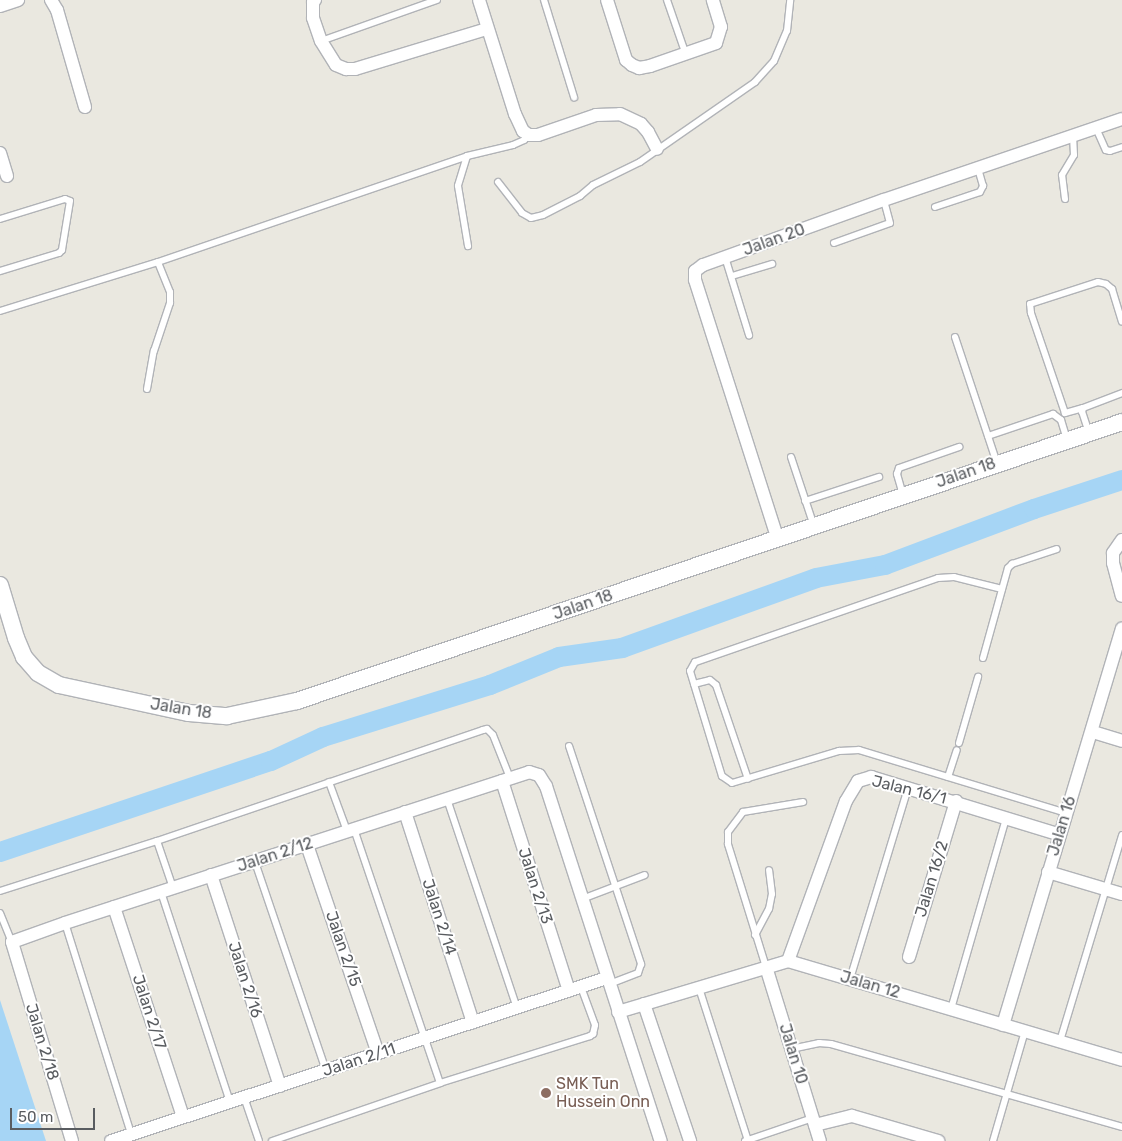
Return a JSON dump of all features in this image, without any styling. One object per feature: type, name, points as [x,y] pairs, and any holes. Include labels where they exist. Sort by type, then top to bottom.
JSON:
[{"type":"street","points":[[0,6],[18,0]]},
{"type":"street","points":[[51,0],[57,10],[85,107]]},
{"type":"street","points":[[479,0],[519,125],[529,135],[546,134],[596,115],[620,114],[641,124],[648,132],[657,149]]},
{"type":"street","points":[[607,0],[626,60],[632,66],[639,68],[686,55],[716,43],[721,27],[714,0]]},
{"type":"street","points":[[313,1],[313,18],[321,41],[336,64],[346,69],[355,69],[487,28]]},
{"type":"street","name":"Jalan 20","points":[[778,540],[695,280],[695,271],[703,265],[884,200],[1122,119]]},
{"type":"street","points":[[0,152],[7,176]]},
{"type":"street","name":"Jalan 18","points":[[0,585],[16,638],[24,657],[38,673],[59,684],[189,712],[227,716],[296,701],[778,540],[903,495],[1122,422]]},
{"type":"street","points":[[1120,541],[1113,553],[1113,563],[1122,596]]},
{"type":"street","name":"Jalan 16","points":[[1003,1024],[1058,834],[1092,732],[1122,628]]},
{"type":"street","points":[[1092,732],[1122,741]]},
{"type":"street","name":"Jalan 2/12","points":[[12,942],[529,772],[539,775],[546,786],[582,899]]},
{"type":"street","name":"Jalan 16/1","points":[[788,961],[851,790],[858,781],[871,776],[1058,834]]},
{"type":"street","name":"Jalan 2/13","points":[[506,779],[575,989]]},
{"type":"street","name":"Jalan 16/2","points":[[909,957],[956,801]]},
{"type":"street","name":"Jalan 2/14","points":[[405,812],[473,1022]]},
{"type":"street","name":"Jalan 2/15","points":[[307,845],[378,1054]]},
{"type":"street","points":[[1048,872],[1122,894]]},
{"type":"street","name":"Jalan 2/16","points":[[211,875],[280,1086]]},
{"type":"street","points":[[582,899],[660,1141]]},
{"type":"street","name":"Jalan 2/17","points":[[114,908],[183,1117]]},
{"type":"street","name":"Jalan 2/18","points":[[12,942],[72,1141]]},
{"type":"street","points":[[618,1012],[788,961]]},
{"type":"street","name":"Jalan 12","points":[[788,961],[1122,1060]]},
{"type":"street","name":"Jalan 10","points":[[766,967],[820,1141]]},
{"type":"street","name":"Jalan 2/11","points":[[111,1141],[575,989],[608,981]]},
{"type":"street","points":[[644,1004],[690,1141]]},
{"type":"street","points":[[814,1122],[852,1116],[906,1136],[935,1141]]},
{"type":"lane","points":[[321,41],[437,0]]},
{"type":"lane","points":[[544,0],[574,97]]},
{"type":"lane","points":[[667,0],[686,55]]},
{"type":"lane","points":[[498,182],[522,213],[531,218],[542,215],[580,196],[592,185],[640,162],[755,82],[774,60],[787,31],[790,0]]},
{"type":"lane","points":[[1096,128],[1106,150],[1110,151],[1122,147]]},
{"type":"lane","points":[[0,310],[158,262],[467,156],[513,145],[524,140],[529,135]]},
{"type":"lane","points":[[1065,199],[1062,175],[1074,155],[1073,136]]},
{"type":"lane","points":[[467,156],[458,186],[468,246]]},
{"type":"lane","points":[[935,207],[980,192],[983,186],[978,169]]},
{"type":"lane","points":[[0,219],[65,199],[70,201],[62,250],[59,253],[0,272]]},
{"type":"lane","points":[[834,243],[890,223],[884,200]]},
{"type":"lane","points":[[725,257],[749,335]]},
{"type":"lane","points":[[147,389],[156,342],[170,303],[170,292],[158,262]]},
{"type":"lane","points":[[732,276],[772,264]]},
{"type":"lane","points":[[1122,322],[1112,289],[1106,284],[1098,282],[1030,304],[1065,413],[1122,393]]},
{"type":"lane","points":[[955,337],[997,463]]},
{"type":"lane","points":[[1083,408],[1082,412],[1089,433]]},
{"type":"lane","points":[[988,436],[1053,414],[1060,420],[1067,440]]},
{"type":"lane","points":[[903,495],[897,474],[899,468],[959,447]]},
{"type":"lane","points":[[791,457],[814,527]]},
{"type":"lane","points":[[805,501],[879,478]]},
{"type":"lane","points":[[983,658],[1008,568],[1012,564],[1057,549]]},
{"type":"lane","points":[[1002,589],[954,577],[938,578],[694,662],[690,671],[722,776],[732,783],[849,749],[869,752],[1066,812]]},
{"type":"lane","points":[[959,743],[978,677]]},
{"type":"lane","points":[[694,684],[710,680],[716,685],[748,779]]},
{"type":"lane","points":[[0,891],[157,841],[487,729],[493,734],[506,779]]},
{"type":"lane","points":[[569,746],[641,964],[638,973],[608,981]]},
{"type":"lane","points":[[948,777],[956,750]]},
{"type":"lane","points":[[329,782],[351,830],[440,1083]]},
{"type":"lane","points":[[850,979],[908,788]]},
{"type":"lane","points":[[447,799],[517,1008]]},
{"type":"lane","points":[[766,967],[728,844],[728,832],[743,812],[803,802]]},
{"type":"lane","points":[[951,1009],[1006,819]]},
{"type":"lane","points":[[1060,1042],[1122,835]]},
{"type":"lane","points":[[157,841],[173,888]]},
{"type":"lane","points":[[255,862],[326,1071]]},
{"type":"lane","points":[[755,935],[769,910],[772,894],[769,870]]},
{"type":"lane","points":[[582,899],[645,875]]},
{"type":"lane","points":[[161,892],[230,1102]]},
{"type":"lane","points":[[0,913],[12,942]]},
{"type":"lane","points":[[65,923],[132,1134]]},
{"type":"lane","points":[[699,988],[747,1141],[814,1122]]},
{"type":"lane","points":[[272,1141],[440,1083],[590,1036],[593,1034],[595,1025],[575,989]]},
{"type":"lane","points":[[993,1141],[1025,1031]]},
{"type":"lane","points":[[791,1049],[819,1043],[831,1044],[1122,1127]]},
{"type":"lane","points":[[244,1098],[259,1141]]},
{"type":"water","points":[[0,1000],[46,1141],[0,1141]]},
{"type":"waterway","points":[[0,852],[271,761],[323,737],[490,685],[559,657],[622,648],[816,578],[885,565],[1034,509],[1122,480]]},
{"type":"place","name":"SMK Tun Hussein Onn","points":[[546,1093]]}]
